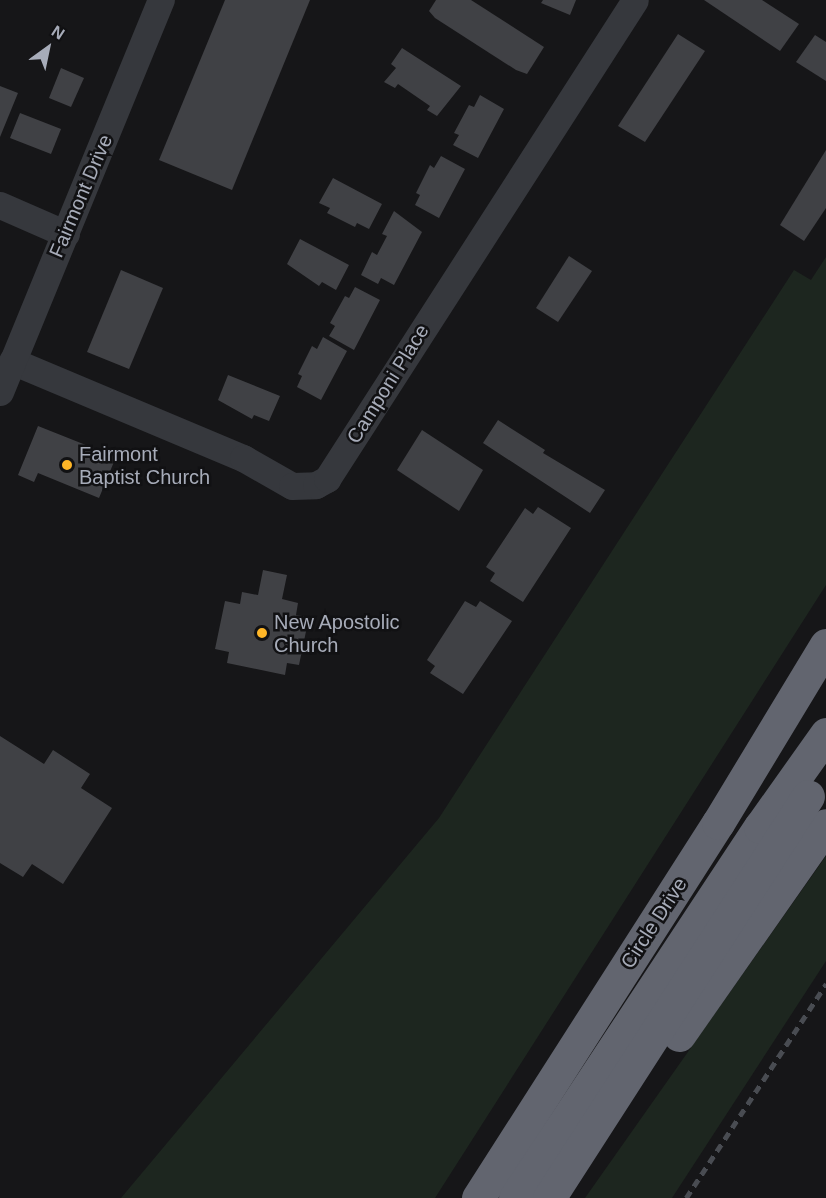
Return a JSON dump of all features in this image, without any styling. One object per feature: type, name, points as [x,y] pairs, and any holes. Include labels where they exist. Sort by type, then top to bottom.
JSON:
[{"type":"highway","name":"Circle Drive","points":[[478,1198],[718,823],[826,645]]},
{"type":"highway","points":[[515,1198],[760,827],[826,734]]},
{"type":"highway","points":[[549,1198],[826,767]]},
{"type":"highway","points":[[559,1198],[618,1122],[826,825]]},
{"type":"street","name":"Fairmont Drive","points":[[0,392],[161,0]]},
{"type":"street","name":"Camponi Place","points":[[12,361],[243,458],[292,486],[316,485],[327,479],[635,0]]},
{"type":"street","points":[[0,205],[66,234]]},
{"type":"shaded area","points":[[826,257],[826,585],[435,1198],[121,1198],[439,818],[794,270],[811,280]]},
{"type":"shaded area","points":[[826,856],[826,961],[672,1198],[585,1198]]},
{"type":"building","points":[[225,0],[310,0],[232,190],[159,160]]},
{"type":"building","points":[[436,0],[471,0],[544,47],[527,74],[516,70],[435,18],[429,11]]},
{"type":"building","points":[[543,0],[576,0],[570,15],[541,3]]},
{"type":"building","points":[[704,0],[762,0],[799,24],[780,51]]},
{"type":"building","points":[[678,34],[705,51],[645,142],[618,126]]},
{"type":"building","points":[[815,35],[826,42],[826,81],[796,62]]},
{"type":"building","points":[[402,48],[461,86],[437,116],[427,110],[430,106],[398,84],[395,88],[384,82],[396,68],[391,64]]},
{"type":"building","points":[[61,68],[84,78],[71,107],[49,98]]},
{"type":"building","points":[[0,86],[18,93],[0,137]]},
{"type":"building","points":[[480,95],[504,109],[478,158],[453,145],[459,135],[454,133],[469,105],[474,107]]},
{"type":"building","points":[[20,113],[61,129],[51,154],[10,138]]},
{"type":"building","points":[[826,150],[826,208],[804,241],[780,225]]},
{"type":"building","points":[[441,156],[465,169],[439,218],[415,205],[420,195],[416,193],[430,165],[434,168]]},
{"type":"building","points":[[333,178],[382,204],[369,229],[357,223],[355,227],[327,213],[330,208],[319,203]]},
{"type":"building","points":[[394,211],[422,232],[394,285],[381,278],[378,284],[361,275],[372,252],[377,255],[387,236],[382,234]]},
{"type":"building","points":[[300,239],[349,265],[336,290],[322,282],[319,286],[287,264]]},
{"type":"building","points":[[569,256],[592,271],[558,322],[536,308]]},
{"type":"building","points":[[121,270],[163,288],[129,369],[87,352]]},
{"type":"building","points":[[355,287],[380,300],[354,350],[329,336],[335,326],[330,323],[345,296],[349,298]]},
{"type":"building","points":[[323,337],[347,351],[321,400],[297,387],[302,376],[298,374],[312,346],[317,349]]},
{"type":"building","points":[[228,375],[280,396],[269,421],[254,415],[252,419],[218,400]]},
{"type":"building","points":[[498,420],[545,450],[543,453],[605,490],[590,513],[483,443]]},
{"type":"building","name":"Fairmont Baptist Church","points":[[38,426],[116,457],[99,498],[38,473],[34,482],[18,475]]},
{"type":"building","points":[[422,430],[483,470],[459,511],[397,470]]},
{"type":"building","points":[[538,507],[571,528],[523,602],[490,581],[495,573],[486,567],[525,508],[533,514]]},
{"type":"building","name":"New Apostolic Church","points":[[263,570],[287,575],[282,599],[298,603],[296,615],[309,617],[299,665],[287,663],[285,675],[227,663],[229,652],[215,649],[225,601],[240,604],[242,592],[258,595]]},
{"type":"building","points":[[465,601],[476,607],[480,601],[512,621],[463,694],[430,673],[435,666],[427,660]]},
{"type":"building","points":[[0,736],[44,764],[53,750],[90,774],[81,788],[112,808],[63,884],[32,864],[23,877],[0,863]]},
{"type":"railway","points":[[686,1198],[826,984]]},
{"type":"place","name":"Fairmont Baptist Church","points":[[67,465]]},
{"type":"place","name":"New Apostolic Church","points":[[262,633]]}]
